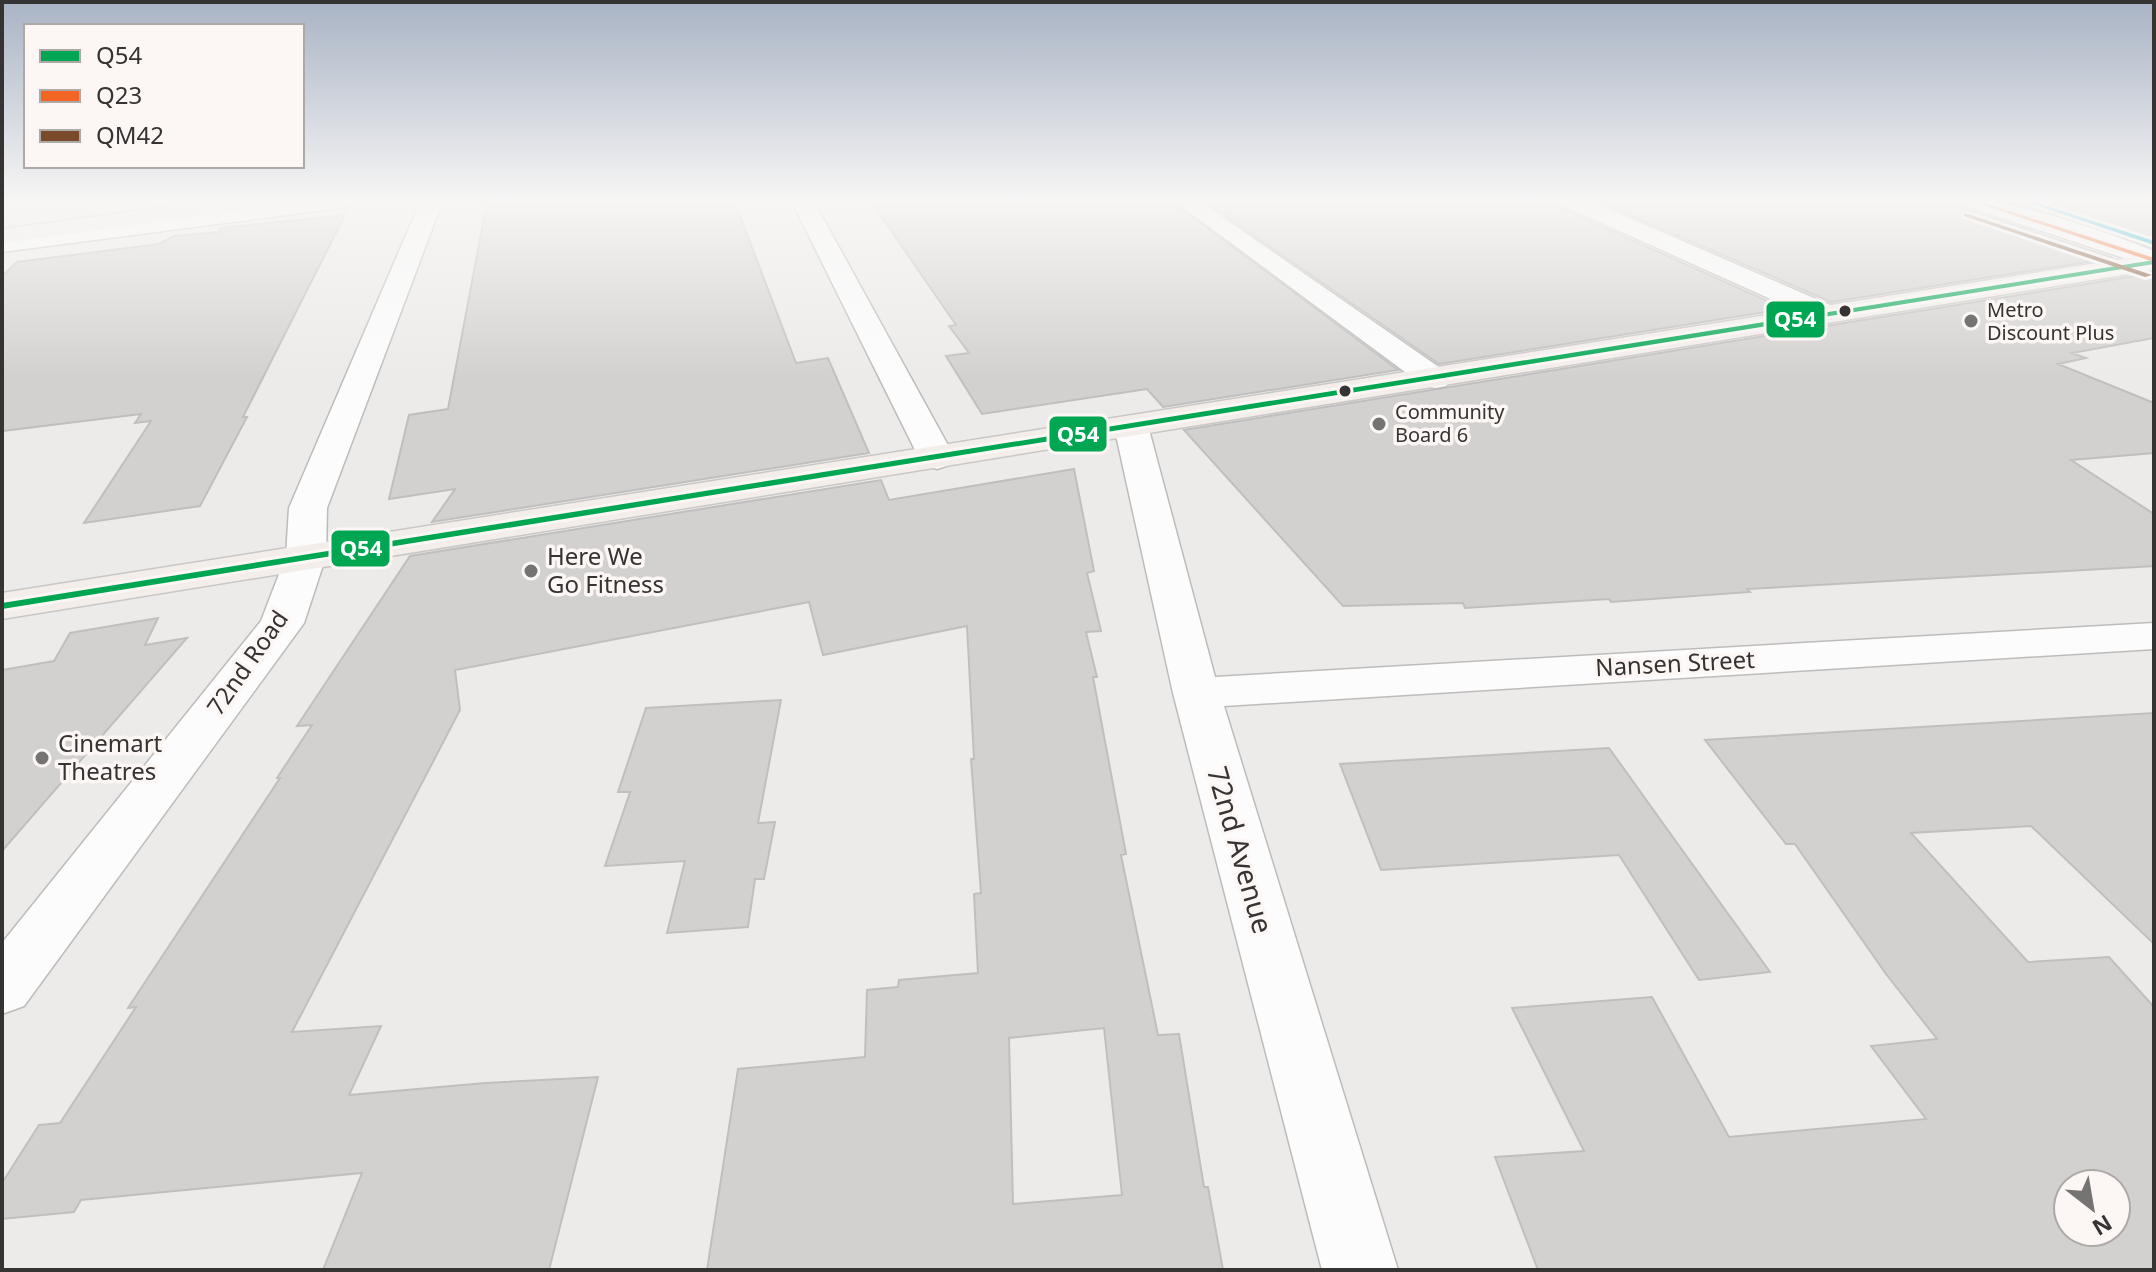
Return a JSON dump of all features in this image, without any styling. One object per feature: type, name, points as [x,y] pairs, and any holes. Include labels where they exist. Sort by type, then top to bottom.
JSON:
[{"type":"main road","points":[[2,606],[1435,379],[2154,261]]},
{"type":"street","name":"72nd Road","points":[[2,988],[282,623],[306,556],[308,508],[408,259]]},
{"type":"street","points":[[833,259],[937,458]]},
{"type":"street","points":[[1267,259],[1435,379]]},
{"type":"street","points":[[1704,259],[1827,314]]},
{"type":"street","name":"72nd Avenue","points":[[1131,426],[1196,693],[1360,1270]]},
{"type":"street","name":"Nansen Street","points":[[1196,693],[2154,636]]},
{"type":"building","points":[[38,259],[323,259],[243,417],[247,417],[200,506],[84,523],[151,421],[135,423],[141,414],[2,431],[2,276],[17,262]]},
{"type":"building","points":[[476,259],[757,259],[796,363],[828,358],[869,453],[432,522],[455,489],[389,499],[409,415],[448,409]]},
{"type":"building","points":[[911,259],[1250,259],[1398,370],[1163,407],[1147,389],[982,414],[946,356],[969,353],[949,326],[956,325]]},
{"type":"building","points":[[1288,259],[1675,259],[1785,309],[1439,364]]},
{"type":"building","points":[[1732,259],[2104,259],[1831,302]]},
{"type":"building","points":[[2154,273],[2154,338],[2072,353],[2086,358],[2058,364],[2154,403],[2154,453],[2071,460],[2154,514],[2154,566],[1747,589],[1750,592],[1611,602],[1609,599],[1465,608],[1463,603],[1343,606],[1184,430]]},
{"type":"building","points":[[1074,469],[1094,571],[1087,573],[1101,631],[1086,632],[1097,677],[1093,677],[1126,854],[1121,855],[1158,1035],[1179,1034],[1204,1187],[1208,1187],[1223,1270],[707,1270],[738,1069],[865,1057],[867,990],[898,987],[899,980],[978,973],[974,894],[981,893],[971,759],[974,759],[967,626],[823,655],[809,602],[455,670],[460,710],[292,1032],[381,1026],[349,1095],[598,1077],[549,1270],[323,1270],[362,1173],[81,1200],[74,1212],[2,1219],[2,1183],[39,1125],[60,1123],[136,1007],[128,1008],[312,725],[297,726],[410,556],[881,480],[889,500]],"holes":[[[1104,1028],[1122,1195],[1013,1204],[1009,1038]]]},
{"type":"building","name":"Cinemart Theatres","points":[[158,618],[145,645],[187,638],[2,851],[2,670],[54,661],[70,633]]},
{"type":"building","points":[[781,700],[758,823],[775,822],[764,879],[755,879],[748,927],[667,933],[685,861],[605,866],[630,792],[618,792],[646,708]]},
{"type":"building","points":[[2154,713],[2154,944],[2031,826],[1911,833],[2028,962],[2109,957],[2154,1007],[2154,1270],[1538,1270],[1495,1157],[1584,1151],[1512,1008],[1652,997],[1729,1137],[1926,1119],[1871,1046],[1937,1039],[1886,974],[1795,844],[1786,844],[1705,740]]},
{"type":"building","points":[[1609,748],[1770,972],[1699,980],[1619,855],[1381,870],[1340,764]]},
{"type":"transit line","name":"QM42","points":[[2101,259],[2148,275]]},
{"type":"transit line","name":"Q54","points":[[2,606],[2154,262]]},
{"type":"place","name":"Metro Discount Plus","points":[[1971,321]]},
{"type":"place","name":"Community Board 6","points":[[1379,424]]},
{"type":"place","name":"Here We Go Fitness","points":[[531,571]]},
{"type":"place","name":"Cinemart Theatres","points":[[42,758]]}]
